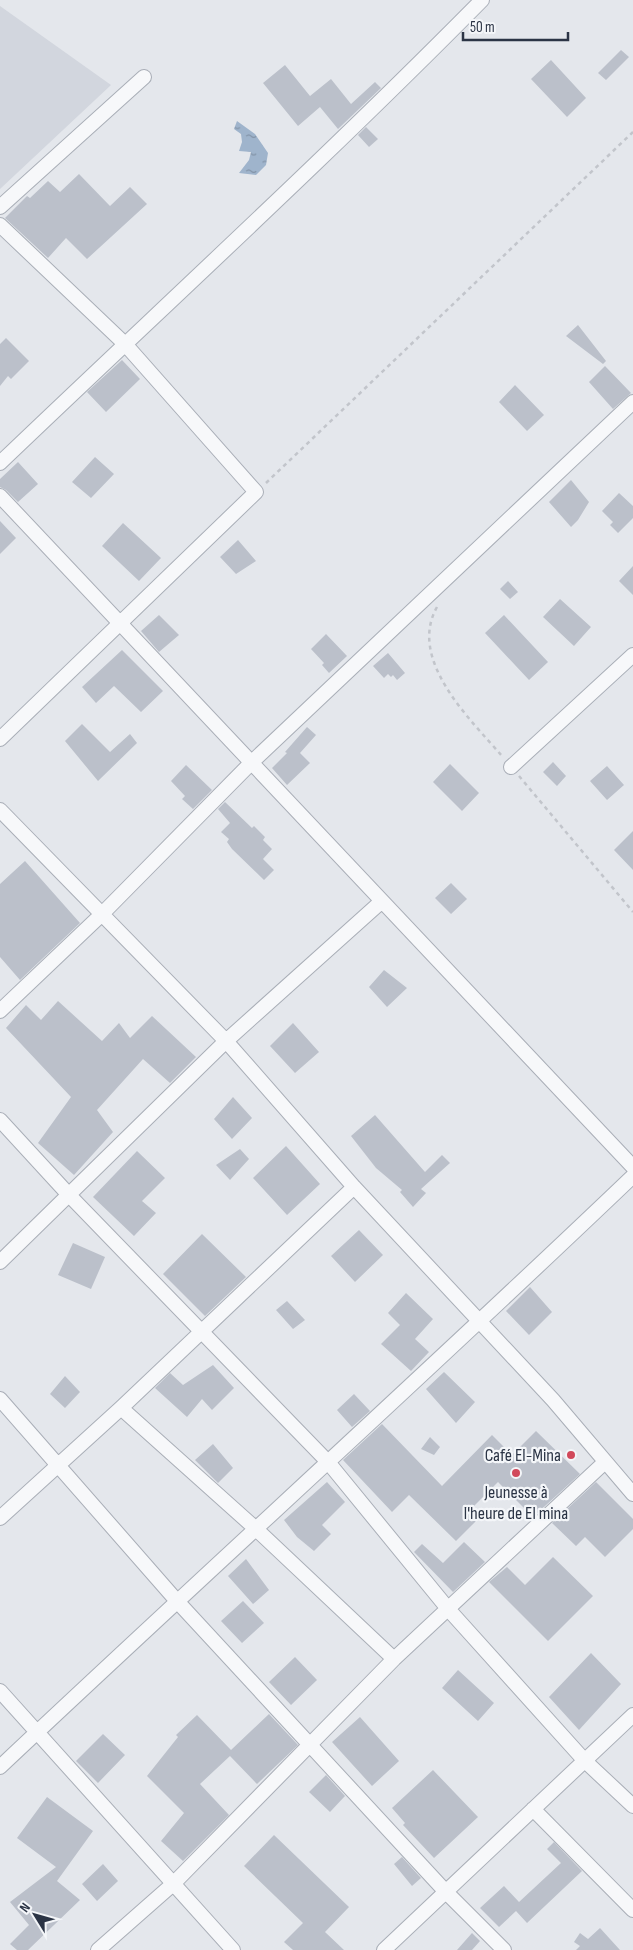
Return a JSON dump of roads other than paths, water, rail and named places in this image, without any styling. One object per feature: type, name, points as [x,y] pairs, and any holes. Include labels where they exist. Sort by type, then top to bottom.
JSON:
[{"type":"street","points":[[0,463],[369,115],[482,0]]},
{"type":"street","points":[[0,207],[144,77]]},
{"type":"street","points":[[0,225],[125,344],[256,492],[0,739]]},
{"type":"street","points":[[0,1011],[101,915],[252,762],[633,402]]},
{"type":"street","points":[[0,496],[633,1167]]},
{"type":"street","points":[[511,767],[633,655]]},
{"type":"street","points":[[0,810],[226,1041],[354,1187],[553,1400],[633,1494]]},
{"type":"street","points":[[0,1262],[226,1041],[382,900]]},
{"type":"street","points":[[0,1120],[69,1195],[328,1462],[449,1610],[585,1761],[633,1806]]},
{"type":"street","points":[[0,1767],[176,1600],[480,1322],[633,1176]]},
{"type":"street","points":[[0,1518],[121,1408],[354,1187]]},
{"type":"street","points":[[0,1399],[59,1464],[176,1600],[312,1744],[446,1892],[504,1950]]},
{"type":"street","points":[[121,1408],[255,1528],[394,1659]]},
{"type":"street","points":[[98,1950],[173,1884],[394,1659],[449,1610],[605,1462]]},
{"type":"street","points":[[0,1691],[233,1950]]},
{"type":"street","points":[[384,1950],[633,1715]]},
{"type":"street","points":[[532,1809],[633,1910]]},
{"type":"water","points":[[237,121],[255,134],[268,153],[266,165],[256,175],[239,173],[249,160],[251,152],[239,151],[242,142],[241,134],[234,129]]},
{"type":"place","name":"Café El-Mina","points":[[571,1455]]},
{"type":"place","name":"Jeunesse à l'heure de El mina","points":[[516,1473]]}]
